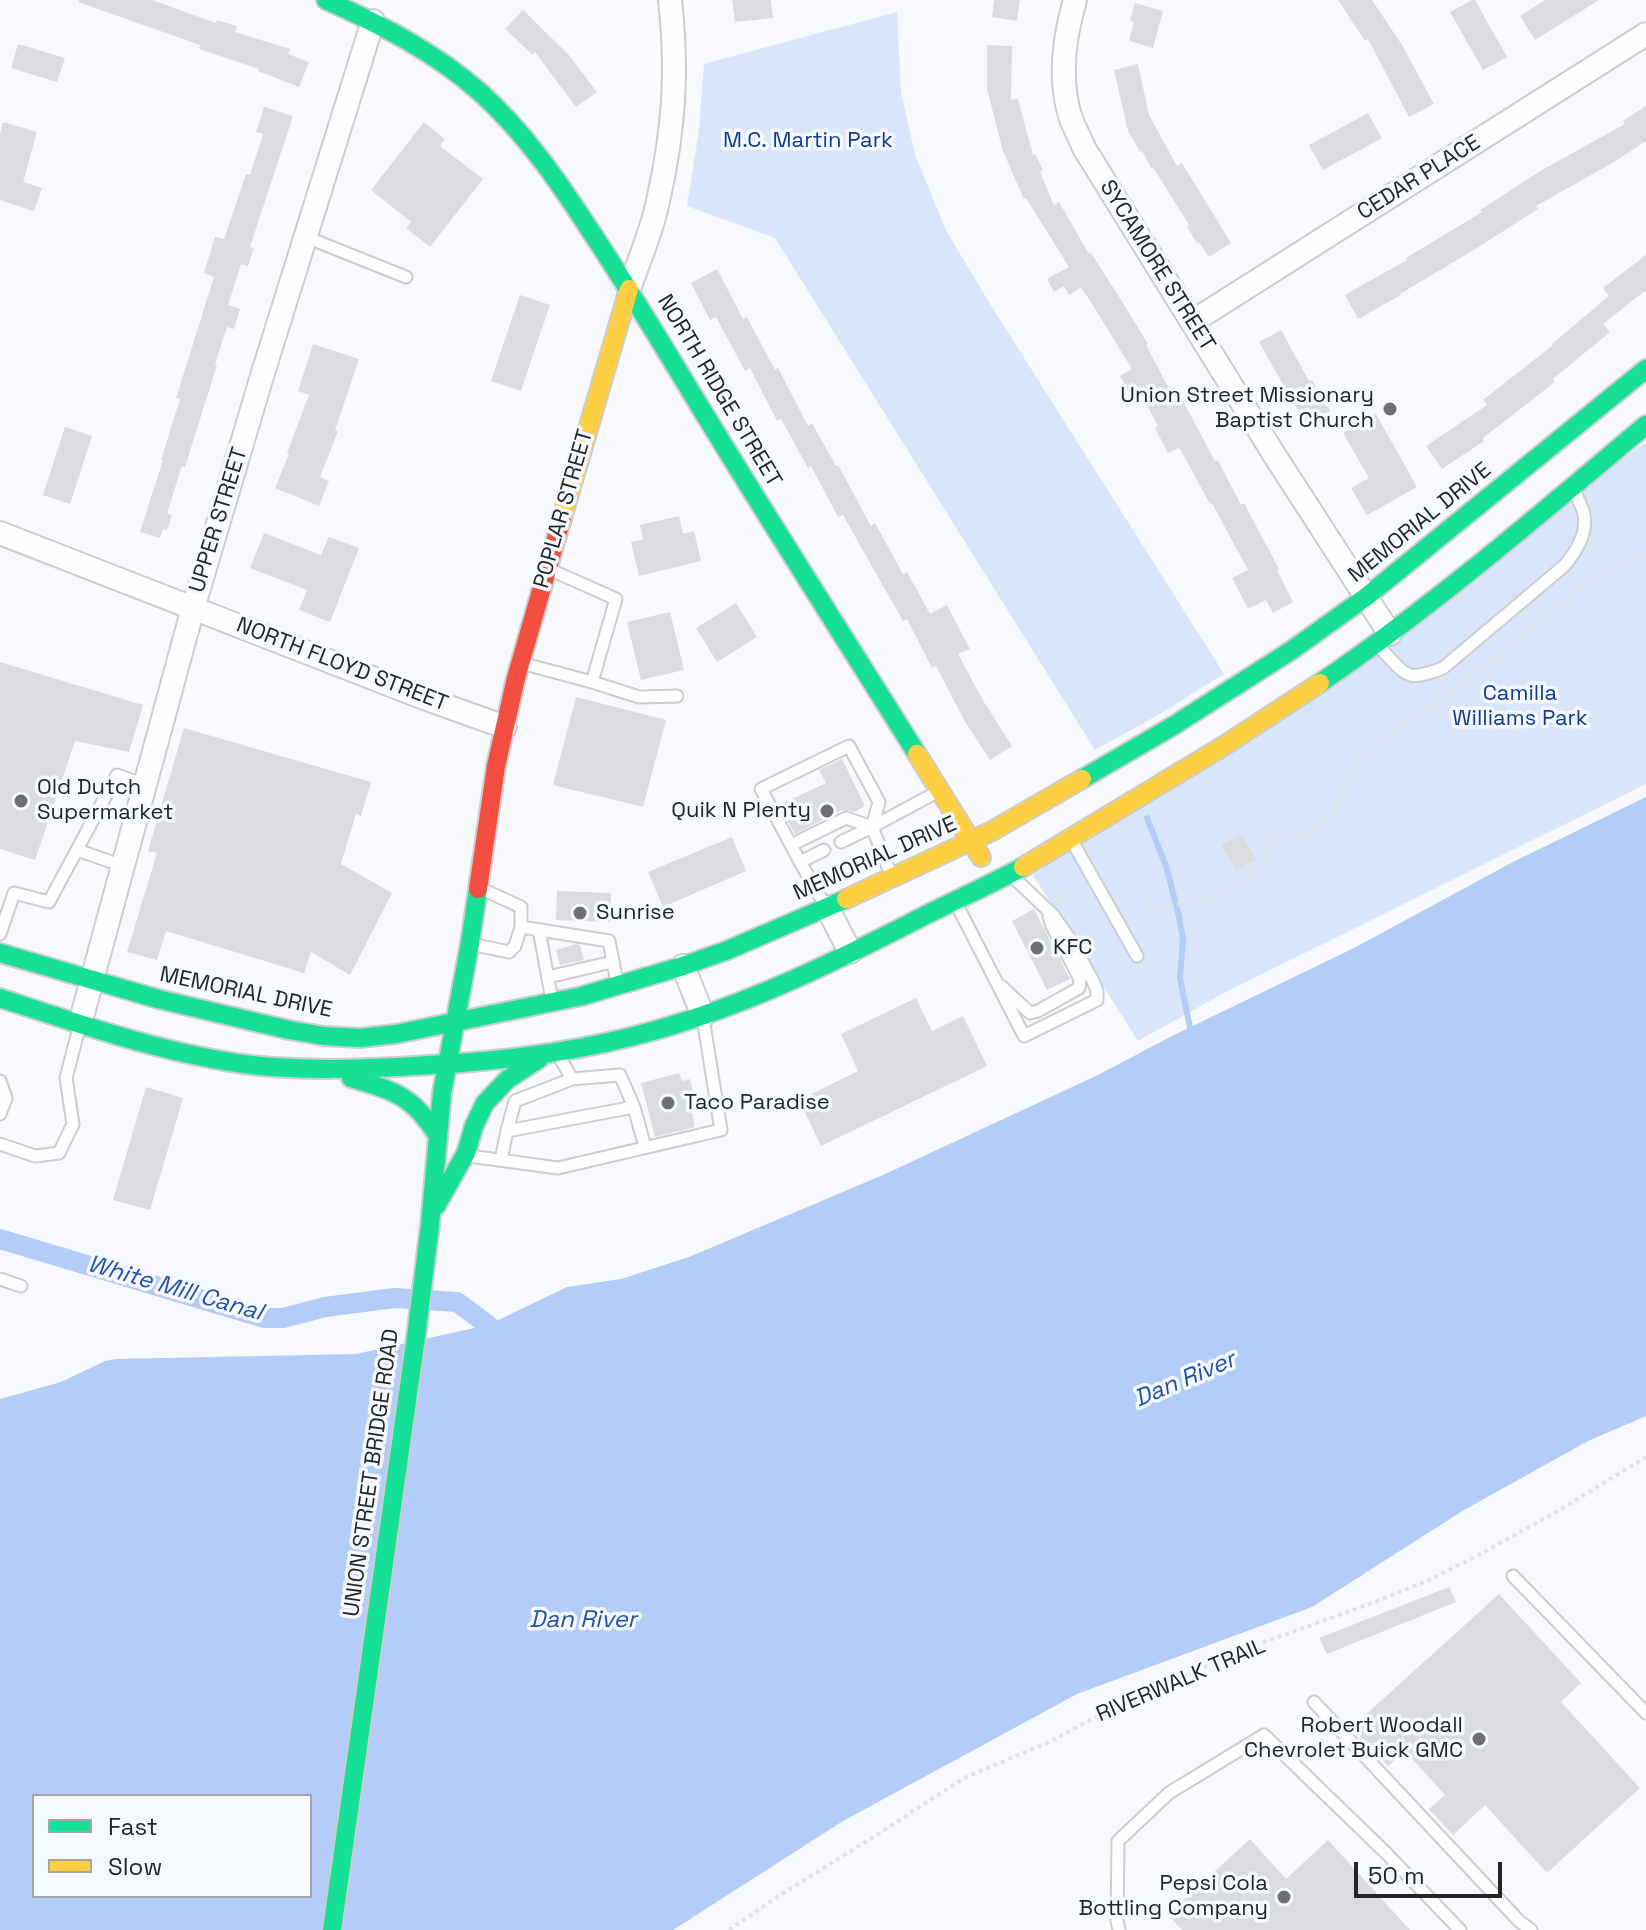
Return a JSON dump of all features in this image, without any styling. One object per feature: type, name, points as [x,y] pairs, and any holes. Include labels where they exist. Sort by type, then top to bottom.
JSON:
[{"type":"main road","name":"NORTH RIDGE STREET","points":[[326,0],[373,21],[451,68],[518,130],[550,169],[629,289],[971,842],[1003,877]]},
{"type":"main road","name":"POPLAR STREET","points":[[455,1022],[496,766],[520,662],[629,289]]},
{"type":"main road","name":"MEMORIAL DRIVE","points":[[0,953],[92,981],[260,1023],[324,1036],[360,1038],[396,1034],[553,1002],[618,987],[683,966],[728,950],[971,842],[1173,726],[1292,650],[1366,597],[1646,369]]},
{"type":"main road","points":[[0,998],[157,1046],[225,1061],[321,1069],[447,1064],[524,1057],[658,1030],[703,1016],[850,952],[1003,877],[1219,750],[1319,685],[1466,576],[1646,425]]},
{"type":"main road","name":"UNION STREET BRIDGE ROAD","points":[[332,1930],[413,1359],[442,1093],[455,1022]]},
{"type":"main road","points":[[430,1220],[464,1156],[482,1106],[511,1076],[554,1052]]},
{"type":"main road","points":[[321,1069],[393,1090],[426,1115],[438,1136]]},
{"type":"street","name":"POPLAR STREET","points":[[629,289],[658,204],[669,141],[675,89],[670,0]]},
{"type":"street","name":"SYCAMORE STREET","points":[[1075,0],[1064,54],[1064,86],[1071,118],[1084,148],[1366,597],[1383,639]]},
{"type":"street","name":"UPPER STREET","points":[[80,1024],[193,608],[373,21]]},
{"type":"street","name":"CEDAR PLACE","points":[[1192,322],[1646,34]]},
{"type":"street","name":"NORTH FLOYD STREET","points":[[0,533],[505,727]]},
{"type":"street","points":[[827,907],[850,952]]},
{"type":"street","points":[[683,966],[703,1016]]},
{"type":"lane","points":[[306,237],[406,277]]},
{"type":"lane","points":[[1383,639],[1402,670],[1411,677],[1422,677],[1443,668],[1564,566],[1578,549],[1584,530],[1584,514],[1573,486]]},
{"type":"lane","points":[[547,569],[616,599],[592,682]]},
{"type":"lane","points":[[520,662],[639,697],[677,696]]},
{"type":"lane","points":[[827,907],[761,789],[849,746],[879,802],[872,827],[892,879]]},
{"type":"lane","points":[[0,934],[14,893],[49,902],[117,775],[145,785]]},
{"type":"lane","points":[[841,842],[939,791]]},
{"type":"lane","points":[[791,845],[846,818],[872,827]]},
{"type":"lane","points":[[1070,838],[1137,956]]},
{"type":"lane","points":[[77,850],[123,866]]},
{"type":"lane","points":[[800,862],[824,850]]},
{"type":"lane","points":[[814,886],[882,853]]},
{"type":"lane","points":[[955,901],[1024,1036],[1097,1000],[1093,981],[1070,939],[1048,909],[1003,877]]},
{"type":"lane","points":[[470,943],[509,952],[515,946],[521,927],[521,907],[478,887]]},
{"type":"lane","points":[[995,980],[1030,1013],[1079,988],[1080,979],[1052,926],[1048,909]]},
{"type":"lane","points":[[521,927],[609,941],[618,987]]},
{"type":"lane","points":[[539,930],[553,1002]]},
{"type":"lane","points":[[548,977],[612,962]]},
{"type":"lane","points":[[464,1156],[558,1168],[721,1130],[703,1016]]},
{"type":"lane","points":[[0,1144],[35,1156],[59,1153],[73,1124],[66,1078],[80,1024]]},
{"type":"lane","points":[[554,1052],[572,1079]]},
{"type":"lane","points":[[501,1160],[515,1101],[572,1079],[620,1075],[634,1107],[645,1147]]},
{"type":"lane","points":[[0,1081],[6,1098],[0,1114]]},
{"type":"lane","points":[[507,1131],[634,1107]]},
{"type":"lane","points":[[0,1279],[21,1286]]},
{"type":"lane","points":[[1513,1576],[1646,1713]]},
{"type":"lane","points":[[1314,1702],[1519,1921],[1531,1930]]},
{"type":"lane","points":[[1119,1930],[1118,1841],[1169,1793],[1264,1735],[1384,1851],[1460,1930]]},
{"type":"path","points":[[1265,841],[1304,834],[1320,826],[1330,816],[1361,761],[1400,726],[1449,694],[1581,587],[1605,571],[1646,555]]},
{"type":"path","points":[[1146,910],[1237,887],[1260,869],[1265,858],[1264,828]]},
{"type":"path","points":[[1247,864],[1254,875]]},
{"type":"path","name":"RIVERWALK TRAIL","points":[[729,1930],[964,1778],[1049,1742],[1242,1650],[1429,1580],[1551,1516],[1646,1457]]},
{"type":"green space","name":"M.C. Martin Park","points":[[897,12],[901,93],[916,158],[947,232],[1224,674],[1095,750],[775,238],[687,206],[699,130],[704,64]]},
{"type":"green space","name":"Camilla Williams Park","points":[[1646,442],[1646,784],[1222,994],[1138,1041],[1033,875]]},
{"type":"water","name":"Dan River","points":[[1646,797],[1646,1416],[1588,1441],[1464,1510],[1312,1607],[1077,1694],[843,1821],[673,1930],[0,1930],[0,1399],[61,1382],[116,1359],[356,1354],[488,1325],[567,1287],[621,1279],[689,1257],[883,1175],[1098,1075],[1354,948],[1511,863]]},
{"type":"building","points":[[79,0],[152,0],[216,23],[217,20],[237,26],[235,32],[290,49],[288,54],[309,62],[299,87],[259,69],[199,49],[200,45]]},
{"type":"building","points":[[732,0],[771,0],[773,18],[735,22]]},
{"type":"building","points":[[994,0],[1020,0],[1017,21],[992,17]]},
{"type":"building","points":[[1338,0],[1372,0],[1402,45],[1434,104],[1409,117],[1368,39],[1365,41]]},
{"type":"building","points":[[1475,0],[1507,57],[1483,70],[1450,12]]},
{"type":"building","points":[[1545,0],[1599,0],[1535,40],[1520,16]]},
{"type":"building","points":[[1135,3],[1163,11],[1153,48],[1129,41]]},
{"type":"building","points":[[523,10],[568,54],[597,92],[576,107],[535,52],[533,55],[505,29]]},
{"type":"building","points":[[18,44],[65,58],[57,82],[11,68]]},
{"type":"building","points":[[987,45],[1012,46],[1011,100],[1018,99],[1033,155],[1043,170],[1040,172],[1054,205],[1059,202],[1089,254],[1123,303],[1148,344],[1177,404],[1183,401],[1279,569],[1293,602],[1273,613],[1266,600],[1248,609],[1232,578],[1248,570],[1179,448],[1168,453],[1137,386],[1128,391],[1120,376],[1132,369],[1081,287],[1069,295],[1064,286],[1054,292],[1047,279],[1069,267],[1024,199],[1003,151],[987,89]]},
{"type":"building","points":[[1138,64],[1149,115],[1177,166],[1182,163],[1231,243],[1209,257],[1197,243],[1187,227],[1189,225],[1128,131],[1114,70]]},
{"type":"building","points":[[1646,106],[1646,141],[1536,206],[1538,209],[1477,248],[1358,319],[1345,295],[1407,260],[1542,170],[1625,124],[1623,121]]},
{"type":"building","points":[[264,107],[293,116],[250,247],[254,248],[248,266],[241,264],[228,305],[240,309],[234,329],[227,327],[185,467],[182,466],[167,513],[172,515],[167,530],[163,529],[160,538],[140,532],[180,399],[176,398],[214,277],[204,273],[215,237],[224,239],[246,174],[250,175],[263,134],[256,132]]},
{"type":"building","points":[[1368,113],[1382,138],[1323,170],[1309,145]]},
{"type":"building","points":[[3,122],[37,132],[23,182],[42,188],[34,211],[0,200],[0,134]]},
{"type":"building","points":[[424,122],[445,139],[440,146],[483,179],[430,247],[406,228],[411,222],[371,190]]},
{"type":"building","points":[[1646,255],[1646,290],[1603,324],[1610,332],[1553,379],[1555,382],[1483,438],[1484,441],[1442,469],[1426,446],[1487,405],[1483,400],[1609,296],[1603,288]]},
{"type":"building","points":[[717,269],[743,319],[747,317],[775,370],[778,368],[808,426],[812,423],[871,526],[875,523],[903,574],[907,572],[930,614],[947,605],[970,649],[958,654],[1012,746],[990,760],[964,720],[936,666],[932,668],[907,619],[903,621],[843,515],[838,517],[811,466],[808,468],[781,419],[777,421],[750,368],[745,371],[716,317],[710,320],[691,283]]},
{"type":"building","points":[[520,295],[550,305],[521,391],[491,381]]},
{"type":"building","points":[[1281,330],[1309,381],[1312,380],[1330,411],[1306,425],[1259,342]]},
{"type":"building","points":[[313,344],[359,359],[335,430],[338,431],[320,477],[329,481],[319,506],[275,488],[309,395],[298,391]]},
{"type":"building","points":[[1376,414],[1417,487],[1367,515],[1351,488],[1369,478],[1343,433]]},
{"type":"building","points":[[65,427],[92,436],[70,504],[43,495]]},
{"type":"building","points":[[679,516],[683,534],[694,531],[701,561],[639,576],[631,542],[643,539],[640,525]]},
{"type":"building","points":[[264,533],[321,555],[329,537],[359,548],[330,622],[299,610],[307,590],[250,568]]},
{"type":"building","points":[[736,603],[757,637],[717,662],[696,628]]},
{"type":"building","points":[[670,612],[684,670],[641,680],[627,622]]},
{"type":"building","points":[[0,662],[143,705],[129,752],[75,741],[35,860],[0,849]]},
{"type":"building","points":[[576,697],[666,720],[643,807],[553,785]]},
{"type":"building","points":[[184,728],[371,782],[361,816],[356,814],[341,864],[392,893],[350,975],[311,952],[304,973],[166,931],[157,960],[127,952],[157,853],[148,851]]},
{"type":"building","points":[[842,759],[865,806],[854,812],[842,810],[795,834],[779,805],[826,783],[819,770]]},
{"type":"building","points":[[1241,835],[1256,859],[1236,870],[1221,845]]},
{"type":"building","points":[[732,837],[746,871],[663,907],[648,872]]},
{"type":"building","points":[[557,891],[611,893],[610,922],[556,920]]},
{"type":"building","points":[[1034,909],[1070,979],[1047,990],[1012,921]]},
{"type":"building","points":[[580,945],[584,960],[560,965],[556,950]]},
{"type":"building","points":[[916,998],[932,1031],[963,1016],[987,1066],[821,1146],[799,1100],[858,1071],[841,1034]]},
{"type":"building","points":[[679,1073],[682,1081],[690,1079],[695,1099],[691,1109],[695,1127],[655,1137],[641,1083]]},
{"type":"building","points":[[146,1087],[183,1098],[150,1210],[113,1200]]},
{"type":"building","points":[[1449,1587],[1456,1602],[1327,1654],[1319,1638]]},
{"type":"building","name":"Robert Woodall Chevrolet Buick GMC","points":[[1499,1594],[1581,1683],[1561,1702],[1640,1788],[1547,1873],[1485,1805],[1453,1835],[1429,1809],[1445,1795],[1405,1751],[1388,1766],[1352,1727]]},
{"type":"building","name":"Pepsi Cola Bottling Company","points":[[1250,1839],[1286,1879],[1328,1840],[1410,1930],[1182,1930],[1168,1914]]},
{"type":"waterway","points":[[1147,818],[1167,869],[1179,917],[1183,940],[1180,978],[1190,1028]]},
{"type":"waterway","name":"White Mill Canal","points":[[0,1239],[264,1318],[283,1318],[325,1307],[395,1298],[457,1302],[488,1325]]},
{"type":"traffic: fast","points":[[326,0],[426,52],[463,78],[497,108],[540,158],[618,273],[917,754]]},
{"type":"traffic: fast","points":[[1082,779],[1173,726],[1292,650],[1366,597],[1646,369]]},
{"type":"traffic: fast","points":[[1320,683],[1446,591],[1646,425]]},
{"type":"traffic: fast","points":[[0,998],[155,1046],[251,1065],[353,1069],[523,1057],[630,1037],[742,1001],[850,953],[1023,867]]},
{"type":"traffic: fast","points":[[332,1930],[416,1337],[442,1093],[478,889]]},
{"type":"traffic: fast","points":[[0,953],[158,999],[289,1030],[360,1038],[396,1034],[582,996],[728,950],[846,899]]},
{"type":"traffic: fast","points":[[436,1206],[466,1153],[485,1103],[508,1079],[539,1059]]},
{"type":"traffic: fast","points":[[351,1078],[402,1097],[420,1112],[438,1136]]},
{"type":"traffic: slow","points":[[562,518],[629,289]]},
{"type":"traffic: slow","points":[[1023,867],[1222,747],[1320,683]]},
{"type":"traffic: slow","points":[[917,754],[981,857]]},
{"type":"traffic: slow","points":[[846,899],[992,831],[1082,779]]},
{"type":"traffic: jam","points":[[478,889],[496,766],[516,678],[562,518]]},
{"type":"place","name":"Union Street Missionary Baptist Church","points":[[1390,409]]},
{"type":"place","name":"Old Dutch Supermarket","points":[[21,801]]},
{"type":"place","name":"Quik N Plenty","points":[[827,811]]},
{"type":"place","name":"Sunrise","points":[[580,913]]},
{"type":"place","name":"KFC","points":[[1037,948]]},
{"type":"place","name":"Taco Paradise","points":[[668,1103]]},
{"type":"place","name":"Robert Woodall Chevrolet Buick GMC","points":[[1479,1739]]},
{"type":"place","name":"Pepsi Cola Bottling Company","points":[[1284,1897]]}]
